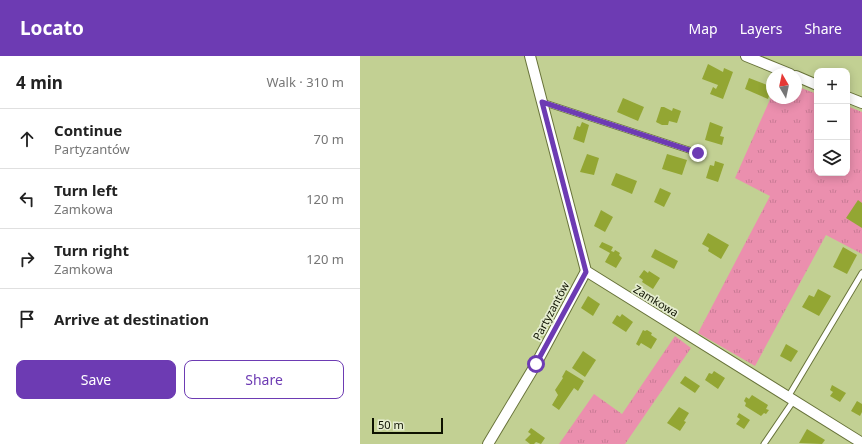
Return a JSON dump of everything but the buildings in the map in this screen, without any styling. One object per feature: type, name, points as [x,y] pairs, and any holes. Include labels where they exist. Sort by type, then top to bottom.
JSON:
[{"type":"street","points":[[530,56],[586,272]]},
{"type":"street","points":[[746,56],[775,68]]},
{"type":"street","points":[[802,79],[814,84]]},
{"type":"street","points":[[850,98],[862,103]]},
{"type":"street","name":"Zamkowa","points":[[586,272],[862,443]]},
{"type":"street","name":"Partyzantów","points":[[488,444],[536,364],[586,272]]},
{"type":"lane","points":[[542,102],[698,153]]},
{"type":"lane","points":[[764,444],[862,273]]},
{"type":"green space","points":[[802,88],[814,93],[814,176],[850,176],[850,107],[862,112],[862,254],[826,235],[755,366],[698,333],[770,196],[735,178],[768,104],[802,104]]},
{"type":"green space","points":[[675,336],[691,348],[625,444],[559,444],[594,394],[622,414]]},
{"type":"route","points":[[536,364],[586,272],[542,102],[698,153]]}]
